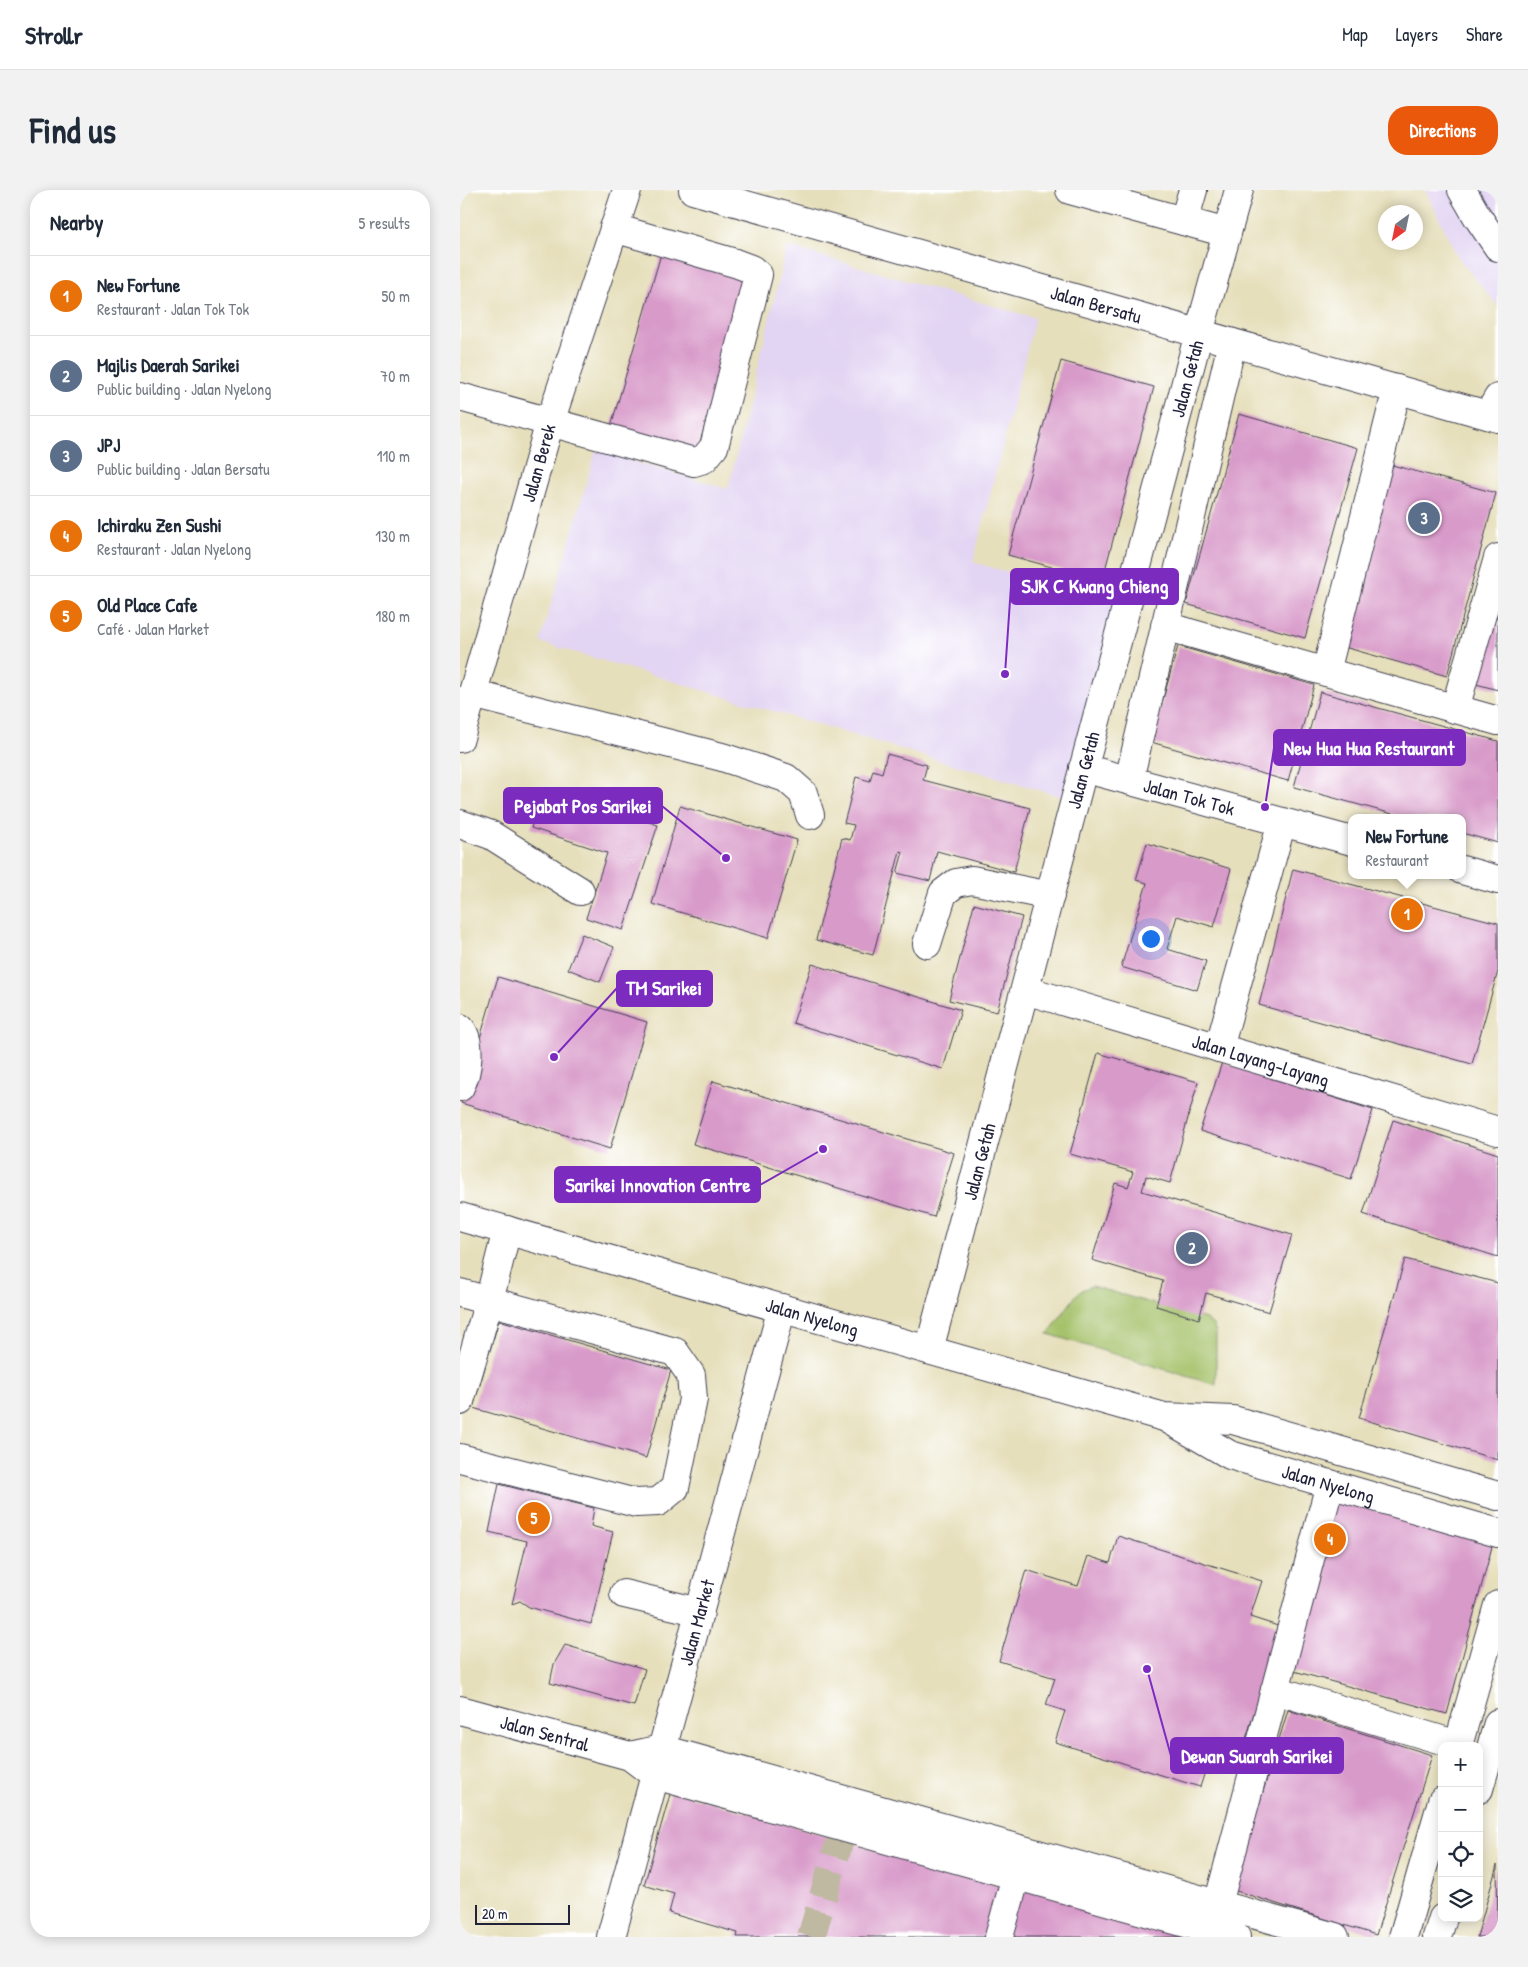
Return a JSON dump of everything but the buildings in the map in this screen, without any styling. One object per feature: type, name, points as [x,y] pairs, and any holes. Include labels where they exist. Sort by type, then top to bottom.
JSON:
[{"type":"street","name":"Jalan Berek","points":[[460,738],[550,422],[627,190]]},
{"type":"street","name":"Jalan Bersatu","points":[[693,190],[1397,389],[1495,410]]},
{"type":"street","points":[[1070,190],[1227,233]]},
{"type":"street","points":[[1184,221],[1193,190]]},
{"type":"street","name":"Jalan Getah","points":[[929,1350],[1198,333],[1239,190]]},
{"type":"street","points":[[1462,190],[1498,247]]},
{"type":"street","points":[[461,402],[550,422],[694,462],[704,459],[714,448],[758,275],[751,269],[735,263],[614,228]]},
{"type":"street","points":[[1129,780],[1232,343]]},
{"type":"street","points":[[1326,672],[1397,389]]},
{"type":"street","points":[[1456,709],[1498,558]]},
{"type":"street","points":[[1165,626],[1498,721]]},
{"type":"street","points":[[472,694],[722,758],[786,778],[803,793],[810,814]]},
{"type":"street","name":"Jalan Tok Tok","points":[[1083,768],[1348,840]]},
{"type":"street","points":[[1219,1048],[1282,822]]},
{"type":"street","points":[[460,824],[492,835],[580,891]]},
{"type":"street","points":[[1466,871],[1498,880]]},
{"type":"street","points":[[927,944],[943,893],[956,883],[972,880],[1050,896]]},
{"type":"street","name":"Jalan Layang-Layang","points":[[1025,990],[1498,1131]]},
{"type":"street","points":[[460,1028],[463,1030],[469,1049],[460,1087]]},
{"type":"street","name":"Jalan Nyelong","points":[[460,1217],[1164,1417],[1233,1420],[1498,1496]]},
{"type":"street","points":[[460,1401],[489,1301],[506,1230]]},
{"type":"street","points":[[460,1293],[675,1352],[692,1375],[693,1398],[675,1488],[658,1502],[636,1503],[460,1458]]},
{"type":"street","name":"Jalan Market","points":[[611,1937],[782,1308]]},
{"type":"street","name":"Jalan Nyelong","points":[[1164,1417],[1230,1455],[1498,1533]]},
{"type":"street","points":[[1218,1904],[1330,1484]]},
{"type":"street","points":[[624,1594],[700,1612]]},
{"type":"street","points":[[1459,1742],[1498,1605]]},
{"type":"street","points":[[1275,1690],[1445,1742]]},
{"type":"street","name":"Jalan Sentral","points":[[460,1710],[630,1756],[655,1776]]},
{"type":"street","points":[[1480,1787],[1494,1755],[1498,1723]]},
{"type":"street","points":[[662,1749],[1335,1937]]},
{"type":"street","name":"Jalan Sentral","points":[[630,1756],[662,1749]]},
{"type":"street","points":[[655,1776],[841,1834],[1016,1876],[1222,1935]]},
{"type":"street","points":[[1403,1937],[1438,1815]]},
{"type":"street","points":[[1000,1937],[1016,1876]]},
{"type":"street","points":[[1437,1937],[1442,1922]]},
{"type":"shaded area","points":[[1425,190],[1498,190],[1498,306],[1459,259]]},
{"type":"shaded area","points":[[787,246],[1035,318],[973,562],[1120,606],[1063,797],[540,642],[596,450],[728,489]]},
{"type":"green space","points":[[1092,1286],[1206,1319],[1213,1325],[1216,1333],[1216,1385],[1048,1334],[1077,1294]]},
{"type":"tunnel","points":[[811,1937],[840,1840]]},
{"type":"place","name":"JPJ","points":[[1424,518]]},
{"type":"place","name":"SJK C Kwang Chieng","points":[[1005,674]]},
{"type":"place","name":"New Hua Hua Restaurant","points":[[1265,807]]},
{"type":"place","name":"Pejabat Pos Sarikei","points":[[726,858]]},
{"type":"place","name":"New Fortune","points":[[1407,914]]},
{"type":"place","name":"TM Sarikei","points":[[554,1057]]},
{"type":"place","name":"Sarikei Innovation Centre","points":[[823,1149]]},
{"type":"place","name":"Majlis Daerah Sarikei","points":[[1192,1248]]},
{"type":"place","name":"Old Place Cafe","points":[[534,1518]]},
{"type":"place","name":"Ichiraku Zen Sushi","points":[[1330,1539]]},
{"type":"place","name":"Dewan Suarah Sarikei","points":[[1147,1669]]}]
